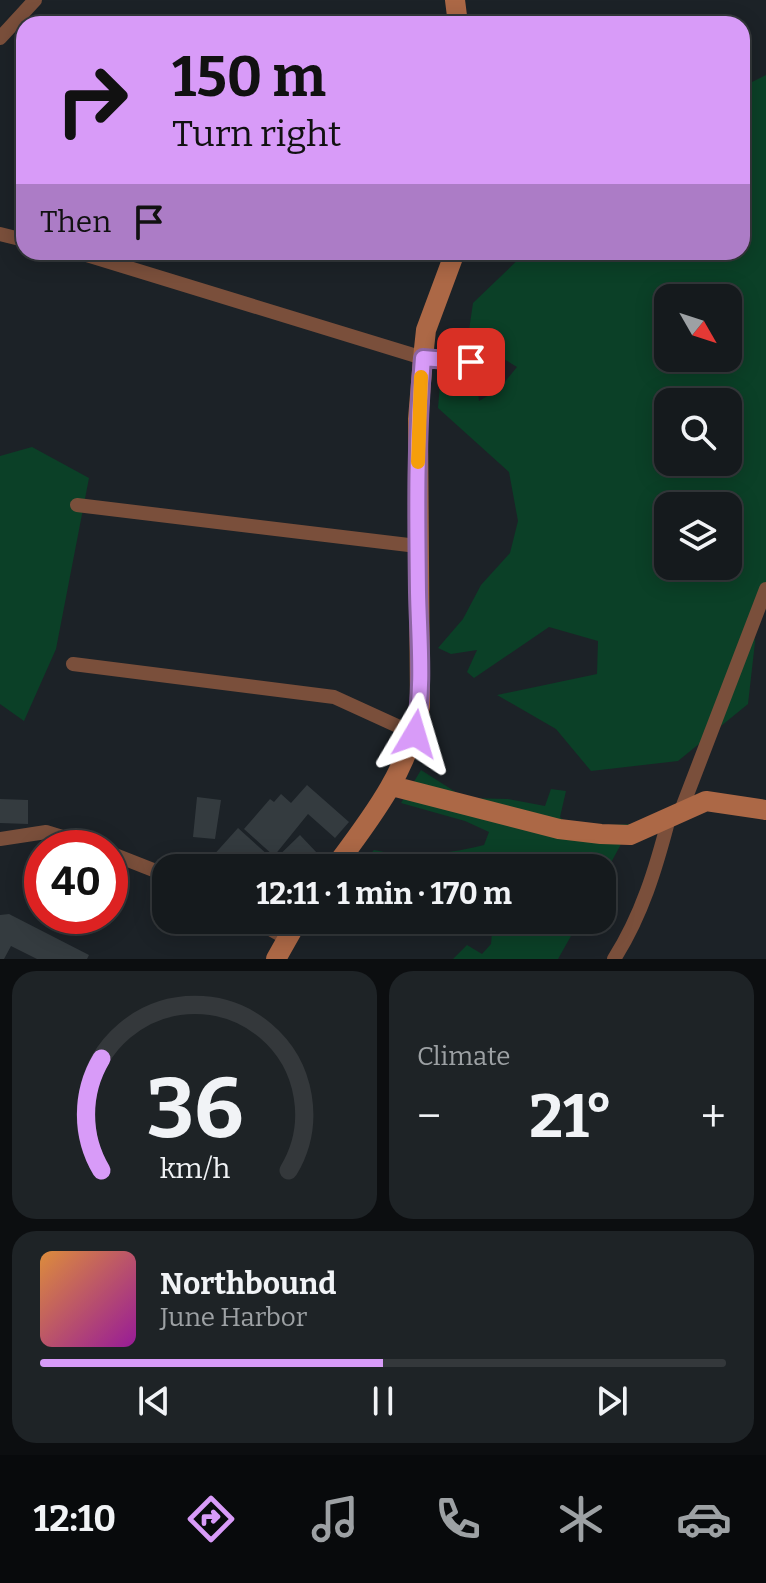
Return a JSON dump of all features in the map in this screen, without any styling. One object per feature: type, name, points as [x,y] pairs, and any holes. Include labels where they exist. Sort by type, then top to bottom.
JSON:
[{"type":"street","points":[[20,16],[35,0]]},
{"type":"street","points":[[0,38],[16,21]]},
{"type":"street","points":[[103,260],[423,358],[471,362]]},
{"type":"street","points":[[344,854],[392,786],[415,734],[420,706],[418,419],[426,330],[452,260]]},
{"type":"street","points":[[77,505],[417,546]]},
{"type":"street","points":[[614,959],[633,928],[766,589]]},
{"type":"street","points":[[73,664],[334,697],[415,734]]},
{"type":"street","points":[[392,786],[559,829],[601,834],[630,835],[706,801],[766,810]]},
{"type":"street","points":[[0,839],[24,835]]},
{"type":"street","points":[[128,860],[152,870]]},
{"type":"street","points":[[279,934],[286,938]]},
{"type":"street","points":[[276,959],[289,934]]},
{"type":"green space","points":[[766,75],[766,598],[752,605],[755,642],[748,704],[678,761],[591,771],[556,729],[497,695],[597,674],[598,641],[549,627],[474,678],[467,672],[477,650],[451,654],[438,648],[463,619],[481,585],[510,553],[518,521],[509,472],[438,408],[441,372],[474,352],[479,401],[498,390],[517,367],[468,337],[473,303],[518,260],[750,260],[750,83]]},
{"type":"green space","points":[[32,447],[89,478],[56,649],[24,721],[0,704],[0,456]]},
{"type":"green space","points":[[421,770],[465,798],[508,799],[545,806],[551,789],[566,791],[560,817],[571,827],[632,824],[616,854],[429,854],[484,845],[489,832],[465,821],[401,803]]},
{"type":"green space","points":[[374,850],[401,854],[370,854]]},
{"type":"green space","points":[[492,934],[572,934],[558,959],[453,959],[467,945],[482,954],[491,944]]},
{"type":"building","points":[[485,363],[505,368],[500,392],[481,388],[483,380],[479,380]]},
{"type":"building","points":[[307,785],[349,822],[335,838],[308,814],[276,854],[272,854],[244,829],[270,799],[274,802],[281,794],[291,803]]},
{"type":"building","points":[[197,797],[221,800],[215,839],[193,837]]},
{"type":"building","points":[[0,799],[28,800],[28,824],[0,823]]},
{"type":"building","points":[[238,828],[267,854],[215,854]]},
{"type":"building","points":[[300,835],[318,854],[280,854]]},
{"type":"building","points":[[9,914],[24,922],[24,934],[48,934],[89,955],[87,959],[37,959],[11,946],[4,959],[0,959],[0,915]]},
{"type":"slow traffic","points":[[418,462],[421,377]]},
{"type":"route","points":[[415,734],[420,706],[418,419],[423,358],[471,362]]}]
